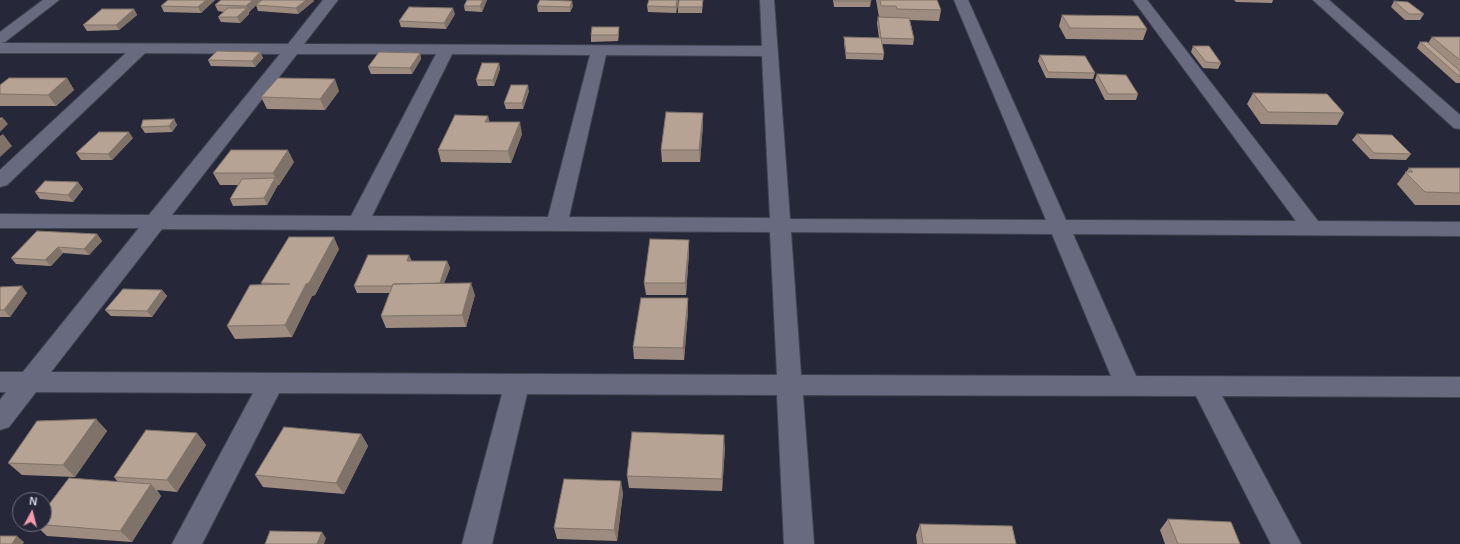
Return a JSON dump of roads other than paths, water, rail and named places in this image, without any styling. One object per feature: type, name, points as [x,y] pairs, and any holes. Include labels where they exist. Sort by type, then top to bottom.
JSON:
[{"type":"street","points":[[0,39],[52,0]]},
{"type":"street","points":[[0,419],[331,0]]},
{"type":"street","points":[[768,0],[799,544]]},
{"type":"street","points":[[960,0],[1128,386]]},
{"type":"street","points":[[1140,0],[1312,228]]},
{"type":"street","points":[[1320,0],[1460,124]]},
{"type":"street","points":[[0,48],[770,51]]},
{"type":"street","points":[[0,181],[140,49]]},
{"type":"street","points":[[358,223],[446,50]]},
{"type":"street","points":[[557,224],[599,51]]},
{"type":"street","points":[[0,221],[1460,228]]},
{"type":"street","points":[[0,382],[1460,386]]},
{"type":"street","points":[[187,544],[270,382]]},
{"type":"street","points":[[477,544],[517,383]]},
{"type":"street","points":[[1204,386],[1286,544]]}]
